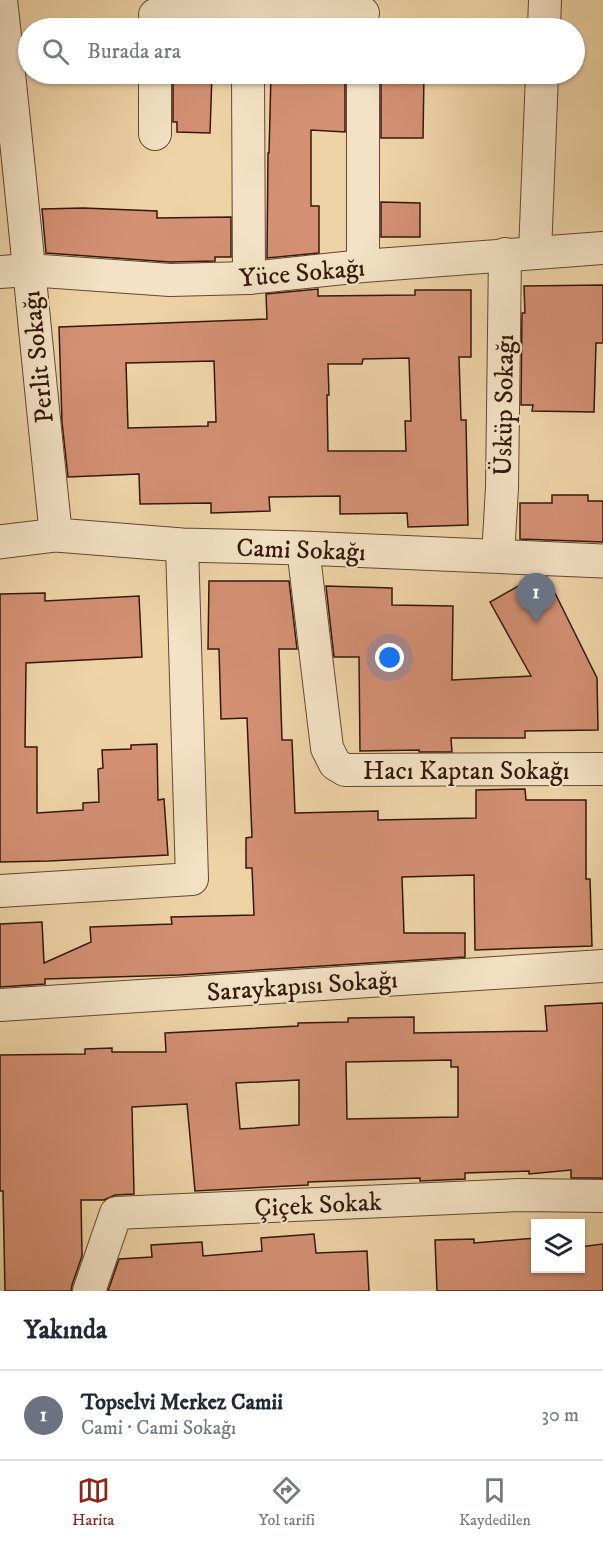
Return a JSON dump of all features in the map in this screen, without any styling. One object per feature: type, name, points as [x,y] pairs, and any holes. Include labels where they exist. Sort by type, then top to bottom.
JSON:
[{"type":"street","name":"Perlit Sokağı","points":[[1,0],[22,192],[14,271],[56,535]]},
{"type":"street","points":[[544,18],[545,0]]},
{"type":"street","points":[[154,14],[363,14]]},
{"type":"street","points":[[155,84],[155,134]]},
{"type":"street","points":[[248,84],[249,278]]},
{"type":"street","points":[[363,84],[363,266]]},
{"type":"street","name":"Üsküp Sokağı","points":[[498,556],[520,254],[541,84]]},
{"type":"street","name":"Yüce Sokağı","points":[[14,271],[170,280],[249,278],[363,266],[603,248]]},
{"type":"street","name":"Cami Sokağı","points":[[0,542],[56,535],[182,545],[603,561]]},
{"type":"street","points":[[0,891],[192,879],[182,545]]},
{"type":"street","name":"Hacı Kaptan Sokağı","points":[[303,548],[327,748],[334,764],[345,770],[603,769]]},
{"type":"street","name":"Saraykapısı Sokağı","points":[[0,1005],[603,966]]},
{"type":"street","name":"Çiçek Sokak","points":[[89,1291],[116,1213],[519,1195],[603,1196]]},
{"type":"building","points":[[173,84],[212,84],[210,133],[177,132],[177,122],[173,122]]},
{"type":"building","points":[[271,84],[345,84],[345,132],[311,130],[311,206],[319,206],[319,253],[267,258]]},
{"type":"building","points":[[381,84],[424,84],[423,138],[381,138]]},
{"type":"building","points":[[381,202],[420,203],[420,237],[381,237]]},
{"type":"building","points":[[42,209],[157,211],[157,218],[231,217],[231,257],[215,257],[215,261],[170,262],[46,253]]},
{"type":"building","points":[[603,285],[603,343],[596,343],[594,412],[532,411],[533,405],[521,405],[524,286]]},
{"type":"building","points":[[318,289],[318,296],[415,295],[415,290],[471,290],[471,357],[459,357],[461,420],[466,420],[468,525],[408,527],[407,513],[340,514],[340,496],[269,497],[270,511],[211,513],[211,503],[140,504],[139,474],[68,477],[62,422],[59,327],[267,319],[266,294]],"holes":[[[409,358],[411,421],[405,421],[406,451],[328,451],[328,364],[362,364],[363,359]],[[214,361],[216,422],[208,422],[208,426],[128,428],[126,363]]]},
{"type":"building","points":[[552,495],[588,495],[588,501],[603,501],[603,542],[520,539],[520,503],[552,503]]},
{"type":"building","points":[[534,577],[547,577],[597,678],[598,730],[525,731],[525,738],[451,738],[452,752],[360,751],[359,657],[334,657],[326,586],[392,588],[392,605],[453,606],[452,680],[531,676],[490,602]]},
{"type":"building","points":[[209,581],[289,581],[297,649],[279,649],[282,740],[292,740],[295,813],[378,811],[378,820],[476,818],[476,790],[525,789],[526,800],[586,800],[586,879],[590,879],[592,946],[475,950],[474,875],[402,877],[404,933],[465,933],[465,957],[180,975],[45,979],[45,984],[0,987],[0,924],[42,922],[44,963],[91,942],[90,927],[172,924],[171,917],[254,915],[252,868],[246,868],[246,838],[252,837],[247,718],[221,719],[219,649],[208,649]]},
{"type":"building","points":[[45,593],[45,601],[139,596],[142,657],[26,663],[25,747],[37,747],[37,813],[83,810],[83,803],[99,802],[98,769],[103,768],[102,750],[131,749],[131,745],[157,744],[158,800],[164,799],[168,855],[0,862],[0,594]]},
{"type":"building","points":[[603,1003],[603,1178],[571,1178],[571,1170],[529,1174],[529,1171],[465,1173],[465,1179],[420,1181],[420,1178],[308,1182],[308,1185],[195,1191],[187,1104],[132,1107],[134,1194],[115,1195],[104,1200],[81,1200],[82,1256],[71,1291],[5,1291],[3,1191],[0,1191],[0,1055],[85,1054],[85,1049],[112,1048],[112,1052],[166,1052],[165,1033],[298,1026],[298,1023],[348,1022],[348,1018],[414,1017],[414,1033],[547,1031],[545,1006]],"holes":[[[451,1060],[451,1067],[458,1067],[458,1117],[347,1119],[346,1062]],[[299,1080],[299,1125],[240,1129],[236,1083]]]},
{"type":"building","points":[[314,1234],[316,1253],[367,1251],[369,1291],[108,1291],[119,1259],[152,1257],[151,1245],[202,1242],[203,1256],[262,1251],[261,1238]]},
{"type":"building","points":[[531,1238],[531,1273],[585,1273],[585,1246],[603,1244],[603,1291],[437,1291],[435,1240],[474,1239],[474,1243]]},
{"type":"place","name":"Topselvi Merkez Camii","points":[[536,623]]}]
